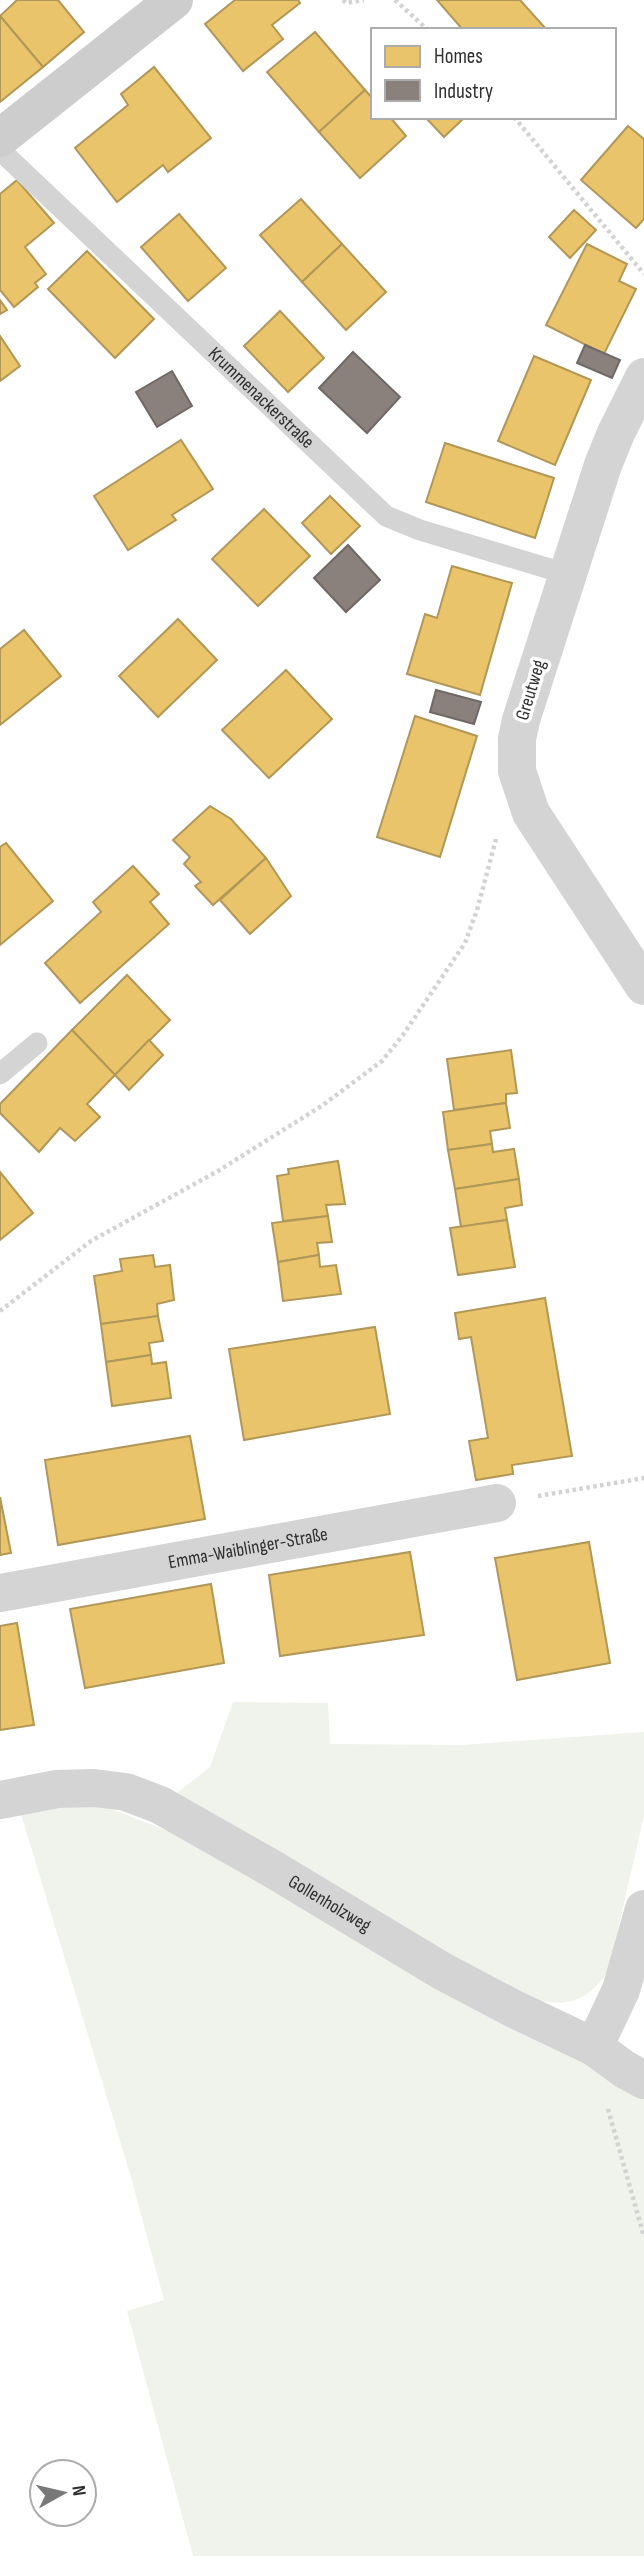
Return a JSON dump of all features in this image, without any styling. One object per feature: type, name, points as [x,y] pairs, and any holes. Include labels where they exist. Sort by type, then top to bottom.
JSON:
[{"type":"main road","points":[[0,138],[174,0]]},
{"type":"street","name":"Greutweg","points":[[644,377],[603,465],[517,739],[517,771],[524,798],[540,827],[644,986]]},
{"type":"street","name":"Emma-Waiblinger-Straße","points":[[0,1593],[498,1503]]},
{"type":"street","name":"Gollenholzweg","points":[[0,1800],[76,1788],[111,1790],[140,1797],[184,1817],[442,1971],[523,2014],[594,2047],[644,2080]]},
{"type":"street","points":[[594,2047],[621,1990],[644,1909]]},
{"type":"lane","name":"Krummenackerstraße","points":[[0,150],[386,516],[420,530],[567,574]]},
{"type":"lane","points":[[0,1074],[37,1043]]},
{"type":"path","points":[[343,0],[346,3],[364,0]]},
{"type":"path","points":[[396,0],[426,28]]},
{"type":"path","points":[[516,119],[644,274]]},
{"type":"path","points":[[0,1311],[91,1241],[218,1171],[323,1105],[382,1061],[403,1035],[465,943],[497,836]]},
{"type":"path","points":[[498,1503],[644,1478]]},
{"type":"path","points":[[594,2047],[599,2080],[644,2237]]},
{"type":"shaded area","points":[[233,1702],[328,1703],[330,1744],[463,1745],[644,1732],[644,1815],[609,1969],[600,1982],[590,1992],[568,2002],[542,2001],[514,1992],[177,1793],[210,1767]]},
{"type":"shaded area","points":[[103,1806],[202,1844],[644,2094],[644,2556],[193,2556],[127,2311],[164,2300],[131,2177],[21,1814],[48,1808]]},
{"type":"building: Homes","points":[[17,0],[58,0],[84,32],[43,67],[0,16]]},
{"type":"building: Homes","points":[[235,0],[298,0],[300,3],[272,25],[283,39],[243,71],[205,24]]},
{"type":"building: Homes","points":[[437,0],[520,0],[545,28],[461,28]]},
{"type":"building: Homes","points":[[0,16],[43,67],[0,102]]},
{"type":"building: Homes","points":[[315,32],[365,90],[319,132],[267,72]]},
{"type":"building: Homes","points":[[154,67],[211,138],[168,172],[163,165],[117,202],[75,148],[128,105],[121,94]]},
{"type":"building: Homes","points":[[365,90],[371,97],[371,119],[392,119],[406,136],[360,178],[319,132]]},
{"type":"building: Homes","points":[[427,119],[463,119],[444,137]]},
{"type":"building: Homes","points":[[628,126],[644,139],[644,219],[636,228],[581,180]]},
{"type":"building: Homes","points":[[17,180],[54,223],[25,247],[46,274],[35,283],[38,287],[14,307],[0,290],[0,194]]},
{"type":"building: Homes","points":[[301,199],[342,244],[302,282],[260,235]]},
{"type":"building: Homes","points":[[574,210],[596,230],[570,258],[549,237]]},
{"type":"building: Homes","points":[[179,214],[226,268],[188,301],[141,247]]},
{"type":"building: Homes","points":[[342,244],[386,292],[346,330],[302,282]]},
{"type":"building: Homes","points":[[587,244],[627,264],[619,281],[636,289],[604,354],[546,325]]},
{"type":"building: Homes","points":[[87,251],[154,319],[115,358],[48,289]]},
{"type":"building: Homes","points":[[0,300],[7,310],[0,314]]},
{"type":"building: Homes","points":[[280,311],[324,358],[288,392],[244,346]]},
{"type":"building: Homes","points":[[0,336],[20,366],[0,381]]},
{"type":"building: Homes","points":[[534,356],[591,380],[555,465],[498,441]]},
{"type":"building: Homes","points":[[181,440],[213,489],[172,515],[176,520],[128,550],[94,496]]},
{"type":"building: Homes","points":[[445,443],[554,478],[535,538],[426,502]]},
{"type":"building: Homes","points":[[330,496],[360,526],[331,554],[302,523]]},
{"type":"building: Homes","points":[[264,509],[310,556],[258,606],[212,559]]},
{"type":"building: Homes","points":[[452,566],[512,583],[480,695],[407,674],[425,614],[437,618]]},
{"type":"building: Homes","points":[[178,619],[217,660],[158,717],[119,676]]},
{"type":"building: Homes","points":[[24,630],[61,676],[0,725],[0,649]]},
{"type":"building: Homes","points":[[286,670],[332,719],[269,778],[222,730]]},
{"type":"building: Homes","points":[[415,716],[477,736],[440,857],[377,837]]},
{"type":"building: Homes","points":[[210,806],[231,819],[266,858],[213,905],[195,886],[201,882],[184,864],[190,857],[173,840]]},
{"type":"building: Homes","points":[[6,843],[53,901],[0,945],[0,847]]},
{"type":"building: Homes","points":[[266,858],[291,896],[250,934],[220,900]]},
{"type":"building: Homes","points":[[133,866],[159,894],[150,902],[169,924],[80,1003],[45,963],[101,912],[93,902]]},
{"type":"building: Homes","points":[[127,975],[170,1020],[115,1075],[72,1030]]},
{"type":"building: Homes","points":[[72,1030],[115,1075],[87,1104],[100,1117],[75,1141],[60,1128],[39,1152],[0,1113],[0,1104]]},
{"type":"building: Homes","points":[[149,1040],[163,1055],[129,1090],[115,1075]]},
{"type":"building: Homes","points":[[511,1050],[517,1093],[506,1094],[506,1103],[454,1110],[447,1059]]},
{"type":"building: Homes","points":[[506,1103],[510,1128],[490,1131],[492,1144],[448,1150],[443,1112]]},
{"type":"building: Homes","points":[[492,1144],[493,1152],[514,1149],[519,1179],[455,1189],[448,1150]]},
{"type":"building: Homes","points":[[338,1161],[345,1204],[326,1205],[328,1216],[283,1221],[277,1176],[289,1174],[288,1169]]},
{"type":"building: Homes","points":[[0,1172],[33,1213],[0,1240]]},
{"type":"building: Homes","points":[[519,1179],[522,1205],[505,1208],[507,1220],[461,1227],[455,1189]]},
{"type":"building: Homes","points":[[328,1216],[332,1242],[317,1243],[319,1255],[278,1262],[272,1223]]},
{"type":"building: Homes","points":[[507,1220],[515,1267],[458,1275],[450,1228]]},
{"type":"building: Homes","points":[[153,1255],[155,1267],[170,1265],[174,1300],[157,1304],[158,1316],[101,1324],[94,1276],[122,1271],[120,1259]]},
{"type":"building: Homes","points":[[319,1255],[320,1267],[336,1265],[341,1294],[283,1301],[278,1262]]},
{"type":"building: Homes","points":[[545,1298],[572,1456],[512,1465],[513,1474],[476,1480],[469,1441],[488,1438],[471,1337],[459,1339],[455,1313]]},
{"type":"building: Homes","points":[[158,1316],[163,1341],[149,1343],[151,1355],[106,1362],[101,1324]]},
{"type":"building: Homes","points":[[375,1327],[390,1414],[244,1440],[229,1349]]},
{"type":"building: Homes","points":[[151,1355],[152,1364],[166,1362],[171,1398],[112,1406],[106,1362]]},
{"type":"building: Homes","points":[[190,1436],[205,1519],[58,1545],[45,1460]]},
{"type":"building: Homes","points":[[0,1497],[11,1553],[0,1555]]},
{"type":"building: Homes","points":[[589,1542],[610,1663],[517,1680],[495,1558]]},
{"type":"building: Homes","points":[[410,1552],[424,1635],[280,1656],[269,1575]]},
{"type":"building: Homes","points":[[211,1584],[224,1663],[85,1688],[70,1609]]},
{"type":"building: Homes","points":[[17,1623],[34,1725],[0,1730],[0,1626]]},
{"type":"building: Industry","points":[[585,345],[620,360],[612,378],[577,363]]},
{"type":"building: Industry","points":[[353,352],[400,397],[367,433],[319,388]]},
{"type":"building: Industry","points":[[172,371],[192,406],[157,427],[136,392]]},
{"type":"building: Industry","points":[[348,545],[380,580],[346,612],[314,578]]},
{"type":"building: Industry","points":[[436,690],[481,702],[474,724],[430,712]]}]
